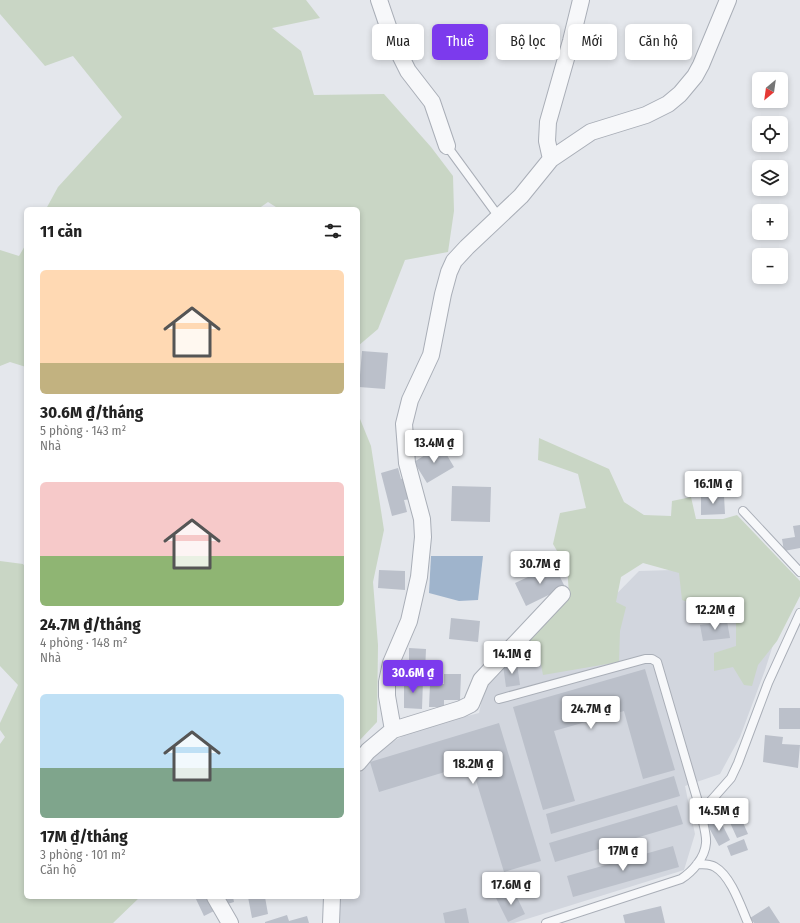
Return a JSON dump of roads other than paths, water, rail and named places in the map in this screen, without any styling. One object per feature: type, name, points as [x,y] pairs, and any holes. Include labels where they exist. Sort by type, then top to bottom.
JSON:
[{"type":"street","points":[[379,0],[393,41],[408,71],[432,102],[446,146]]},
{"type":"street","points":[[551,159],[547,141],[548,122],[571,42],[580,0]]},
{"type":"street","points":[[394,730],[387,696],[387,682],[390,663],[410,621],[419,577],[423,537],[422,519],[407,463],[404,424],[410,400],[431,355],[443,294],[449,272],[454,261],[521,196],[551,159],[591,132],[646,115],[668,104],[680,94],[701,66],[728,0]]},
{"type":"street","points":[[360,761],[368,751],[394,730],[461,709],[472,704],[481,680],[562,594]]},
{"type":"street","points":[[217,899],[230,923]]},
{"type":"street","points":[[331,923],[332,899]]},
{"type":"lane","points":[[446,146],[499,217]]},
{"type":"lane","points":[[743,511],[800,572]]},
{"type":"lane","points":[[701,812],[731,778],[768,683],[800,613]]},
{"type":"lane","points":[[499,699],[645,660],[652,659],[658,662],[701,812],[706,843],[703,854],[690,873],[681,879],[546,923]]},
{"type":"lane","points":[[697,864],[714,866],[722,872],[729,881],[748,923]]},
{"type":"water","points":[[431,556],[483,556],[478,600],[459,601],[429,593]]}]
